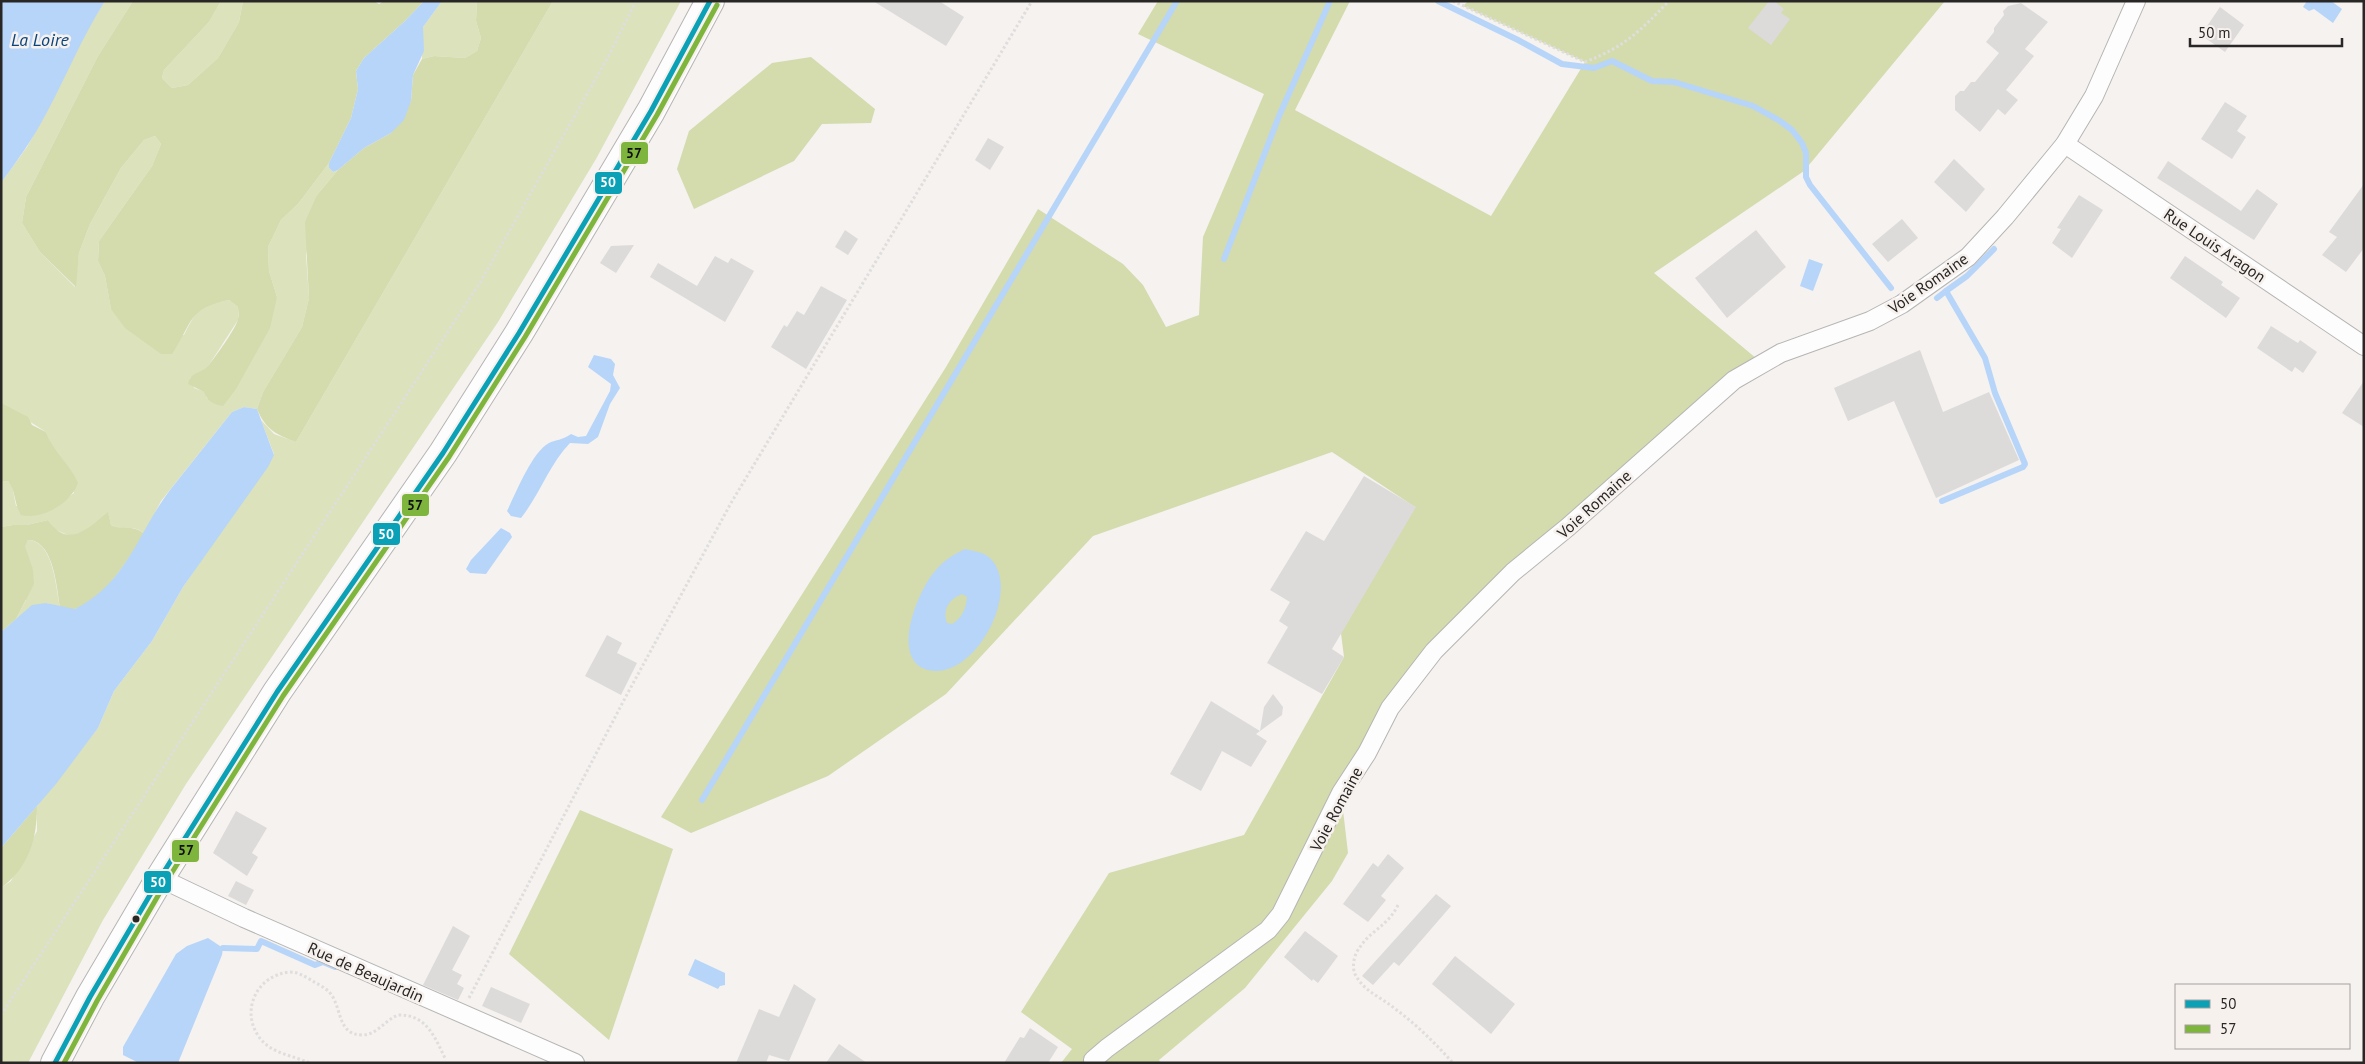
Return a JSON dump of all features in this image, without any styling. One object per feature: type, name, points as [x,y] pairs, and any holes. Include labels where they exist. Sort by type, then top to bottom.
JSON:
[{"type":"main road","points":[[55,1063],[90,997],[160,878],[277,692],[443,453],[514,341],[651,112],[710,1]]},
{"type":"street","name":"Voie Romaine","points":[[1093,1062],[1107,1048],[1268,930],[1277,919],[1324,831],[1341,793],[1367,753],[1390,708],[1434,651],[1513,572],[1568,527],[1734,380],[1781,353],[1870,321],[1902,304],[1968,258],[2065,144],[2094,96],[2136,1]]},
{"type":"street","name":"Rue Louis Aragon","points":[[2065,144],[2364,346]]},
{"type":"street","name":"Rue de Beaujardin","points":[[160,878],[236,915],[575,1063]]},
{"type":"path","points":[[1,1015],[481,281],[608,57],[636,1]]},
{"type":"path","points":[[461,1014],[624,700],[731,503],[1032,1]]},
{"type":"path","points":[[1453,1],[1585,62],[1611,52],[1638,34],[1668,1]]},
{"type":"path","points":[[1398,905],[1388,922],[1360,947],[1355,958],[1356,975],[1376,998],[1392,1006],[1408,1019],[1430,1038],[1453,1063]]},
{"type":"path","points":[[309,1063],[279,1053],[269,1047],[259,1038],[254,1027],[252,1016],[255,993],[259,987],[284,973],[297,973],[325,989],[333,999],[344,1025],[349,1031],[372,1033],[392,1017],[398,1015],[416,1017],[430,1029],[446,1060]]},
{"type":"green space","points":[[105,1],[133,1],[98,56],[26,197],[22,223],[40,252],[75,287],[79,253],[90,224],[121,168],[144,140],[155,136],[161,144],[152,166],[99,241],[98,261],[105,276],[111,309],[184,335],[192,319],[205,306],[229,300],[238,307],[238,320],[207,368],[190,378],[194,388],[205,392],[207,399],[277,297],[269,271],[268,247],[281,220],[298,204],[329,163],[329,168],[333,172],[338,170],[317,195],[306,255],[309,298],[302,327],[263,392],[257,409],[244,407],[232,412],[161,501],[144,534],[133,528],[120,528],[111,525],[108,513],[86,531],[70,536],[54,529],[48,520],[27,525],[1,527],[1,482],[8,481],[12,486],[16,506],[49,511],[74,493],[61,459],[51,445],[46,432],[1,403],[1,183],[27,147],[89,26]]},
{"type":"green space","points":[[133,1],[221,1],[209,22],[164,70],[162,78],[172,88],[188,85],[218,58],[239,22],[243,1],[374,1],[379,4],[384,1],[424,1],[364,58],[356,71],[358,89],[351,118],[329,163],[298,204],[281,220],[268,247],[269,271],[277,297],[270,328],[236,389],[223,406],[211,402],[204,392],[188,384],[191,377],[208,366],[230,336],[237,323],[238,307],[229,300],[206,307],[193,318],[172,354],[161,354],[125,328],[111,309],[105,276],[98,261],[99,241],[152,166],[161,144],[155,136],[144,140],[121,168],[90,224],[79,253],[76,287],[40,252],[22,223],[26,197],[98,56]]},
{"type":"green space","points":[[221,1],[243,1],[239,22],[218,58],[188,85],[172,88],[162,78],[164,70],[209,22]]},
{"type":"green space","points":[[442,1],[477,1],[476,21],[481,38],[477,51],[465,58],[434,56],[422,59],[423,27]]},
{"type":"green space","points":[[477,1],[553,1],[296,442],[283,437],[264,422],[257,409],[263,392],[302,327],[309,298],[305,222],[317,195],[338,170],[364,148],[391,133],[411,101],[413,75],[422,59],[434,56],[465,58],[477,51],[481,38],[476,21]]},
{"type":"green space","points":[[553,1],[681,1],[596,159],[498,322],[186,784],[103,920],[28,1063],[1,1063],[1,888],[11,881],[37,831],[37,806],[98,728],[114,691],[152,641],[183,587],[274,454],[261,420],[274,434],[296,442]]},
{"type":"green space","points":[[1158,1],[1350,1],[1295,110],[1491,216],[1585,62],[1463,6],[1468,1],[1945,1],[1804,171],[1654,273],[1763,364],[1434,651],[1341,793],[1348,853],[1332,881],[1245,988],[1159,1060],[1161,1063],[1061,1063],[1072,1049],[1021,1012],[1109,873],[1244,835],[1344,657],[1341,633],[1415,507],[1332,452],[1093,536],[946,694],[828,776],[691,833],[661,817],[946,367],[1038,209],[1123,264],[1143,285],[1166,327],[1199,315],[1203,237],[1264,94],[1138,34]]},
{"type":"green space","points":[[811,57],[875,109],[871,123],[822,124],[794,161],[694,209],[677,169],[689,131],[772,63]]},
{"type":"green space","points":[[1,403],[28,417],[32,425],[46,432],[53,446],[78,483],[63,503],[47,512],[38,515],[21,515],[11,485],[8,481],[1,482]]},
{"type":"green space","points":[[108,512],[111,525],[120,528],[136,529],[144,534],[105,589],[85,606],[73,609],[60,607],[53,567],[49,556],[37,542],[28,540],[25,546],[33,570],[34,584],[16,619],[1,632],[1,527],[27,525],[48,520],[55,529],[70,535],[85,530]]},
{"type":"green space","points":[[28,540],[37,542],[48,557],[55,578],[60,607],[46,603],[16,619],[26,600],[27,553],[24,546]]},
{"type":"green space","points":[[37,806],[37,818],[30,852],[11,880],[1,888],[1,848]]},
{"type":"green space","points":[[580,810],[673,849],[609,1040],[509,954]]},
{"type":"water","name":"La Loire","points":[[1,1],[105,1],[41,123],[25,150],[1,183]]},
{"type":"water","points":[[424,1],[442,1],[423,27],[424,51],[413,75],[411,101],[404,120],[391,133],[364,148],[333,172],[329,168],[329,163],[351,118],[358,89],[356,71],[364,58]]},
{"type":"water","points":[[2307,1],[2331,1],[2342,9],[2333,23],[2314,9],[2309,11],[2303,7]]},
{"type":"water","points":[[1809,259],[1823,264],[1813,291],[1800,286]]},
{"type":"water","points":[[594,355],[611,359],[615,364],[613,375],[620,388],[610,404],[598,437],[588,444],[570,443],[556,461],[521,518],[511,516],[507,511],[525,474],[537,455],[549,443],[571,434],[578,437],[586,436],[610,391],[611,384],[588,367]]},
{"type":"water","points":[[244,407],[257,409],[274,455],[268,467],[183,587],[152,641],[114,691],[98,728],[56,784],[1,848],[1,632],[32,605],[46,603],[75,609],[93,598],[107,585],[130,556],[170,490],[232,412]]},
{"type":"water","points":[[501,528],[510,533],[512,537],[486,574],[470,573],[466,569],[471,560]]},
{"type":"water","points":[[965,549],[984,554],[990,558],[999,572],[1001,591],[997,611],[989,630],[977,648],[962,662],[945,670],[928,670],[916,664],[910,653],[909,639],[915,608],[928,580],[935,571],[949,558]],"holes":[[[962,594],[967,597],[961,616],[952,624],[947,623],[945,614],[950,602]]]},
{"type":"water","points":[[208,938],[223,948],[222,955],[178,1063],[139,1063],[123,1055],[123,1047],[176,954],[187,946]]},
{"type":"water","points":[[695,959],[725,973],[725,985],[720,986],[718,989],[688,975]]},
{"type":"building","points":[[873,1],[939,1],[964,17],[946,46]]},
{"type":"building","points":[[1769,1],[1774,1],[1784,9],[1781,13],[1790,19],[1771,45],[1748,28]]},
{"type":"building","points":[[2021,3],[2048,22],[2025,49],[2034,56],[2006,90],[2018,100],[2005,115],[1998,109],[1980,132],[1955,110],[1955,96],[1960,91],[1964,91],[1971,82],[1975,82],[1999,53],[1986,42],[2004,15],[2003,11],[2008,6]]},
{"type":"building","points":[[2220,7],[2244,25],[2225,52],[2201,35]]},
{"type":"building","points":[[2225,102],[2247,116],[2237,131],[2246,137],[2232,159],[2201,139]]},
{"type":"building","points":[[988,138],[1004,147],[990,170],[975,160]]},
{"type":"building","points":[[1954,159],[1985,189],[1966,212],[1934,182]]},
{"type":"building","points":[[2168,161],[2241,211],[2257,189],[2278,204],[2254,240],[2157,178]]},
{"type":"building","points":[[2364,184],[2364,248],[2346,272],[2322,255],[2337,237],[2329,232]]},
{"type":"building","points":[[2079,195],[2103,210],[2072,258],[2052,243],[2061,229],[2057,228]]},
{"type":"building","points":[[1902,219],[1918,238],[1888,262],[1872,244]]},
{"type":"building","points":[[845,230],[858,239],[848,255],[835,247]]},
{"type":"building","points":[[1756,230],[1786,267],[1727,318],[1695,278]]},
{"type":"building","points":[[634,245],[616,273],[600,263],[611,246]]},
{"type":"building","points":[[715,256],[728,263],[731,258],[754,271],[725,322],[650,277],[658,263],[697,286]]},
{"type":"building","points":[[2185,256],[2223,282],[2221,285],[2240,298],[2226,318],[2170,278]]},
{"type":"building","points":[[821,286],[847,300],[806,369],[771,347],[784,325],[787,327],[797,311],[804,315]]},
{"type":"building","points":[[2271,326],[2298,343],[2300,340],[2317,352],[2303,373],[2295,367],[2292,372],[2257,348]]},
{"type":"building","points":[[1920,350],[1943,412],[1989,392],[2019,460],[1936,498],[1894,401],[1848,421],[1834,388]]},
{"type":"building","points":[[2364,381],[2364,427],[2342,413]]},
{"type":"building","points":[[1364,476],[1416,507],[1332,649],[1344,657],[1322,694],[1267,663],[1288,627],[1279,621],[1290,602],[1270,590],[1306,531],[1324,541]]},
{"type":"building","points":[[607,635],[622,643],[617,653],[637,663],[621,695],[585,676]]},
{"type":"building","points":[[1273,694],[1283,707],[1282,715],[1256,734],[1267,741],[1251,767],[1222,751],[1201,791],[1170,774],[1211,701],[1260,731],[1264,707]]},
{"type":"building","points":[[236,811],[267,828],[252,853],[258,857],[247,876],[213,853]]},
{"type":"building","points":[[1388,854],[1404,868],[1381,896],[1386,900],[1368,922],[1343,904],[1373,863],[1378,867]]},
{"type":"building","points":[[236,881],[254,890],[246,905],[228,896]]},
{"type":"building","points":[[1436,894],[1451,906],[1399,966],[1394,962],[1373,985],[1362,976]]},
{"type":"building","points":[[453,926],[470,936],[452,970],[462,975],[457,984],[464,988],[458,1000],[423,985]]},
{"type":"building","points":[[1305,931],[1338,956],[1318,983],[1313,979],[1312,981],[1284,957]]},
{"type":"building","points":[[1455,956],[1515,1004],[1491,1034],[1432,984]]},
{"type":"building","points":[[794,984],[816,999],[789,1061],[769,1055],[766,1063],[736,1063],[759,1009],[779,1017]]},
{"type":"building","points":[[491,987],[530,1004],[521,1023],[482,1006]]},
{"type":"building","points":[[1030,1028],[1058,1047],[1048,1063],[1004,1063],[1020,1037],[1024,1038]]},
{"type":"building","points":[[839,1044],[867,1063],[826,1063]]},
{"type":"waterway","points":[[702,800],[1177,1]]},
{"type":"waterway","points":[[1224,259],[1279,116],[1330,1]]},
{"type":"waterway","points":[[1438,1],[1562,64],[1594,68],[1612,61],[1652,81],[1674,82],[1753,106],[1780,121],[1792,130],[1802,143],[1806,153],[1806,177],[1810,185],[1891,288]]},
{"type":"waterway","points":[[1946,291],[1967,276],[1994,249]]},
{"type":"waterway","points":[[1937,298],[1946,291],[1985,358],[1995,393],[2025,464],[2023,467],[1942,501]]},
{"type":"waterway","points":[[223,948],[257,949],[261,941],[315,965],[323,962],[335,967]]},
{"type":"transit line","name":"50","points":[[55,1063],[90,997],[160,878],[277,692],[443,453],[519,333],[651,111],[710,1]]},
{"type":"transit line","name":"57","points":[[64,1063],[97,1001],[166,882],[283,696],[449,457],[525,337],[657,115],[717,5]]}]
